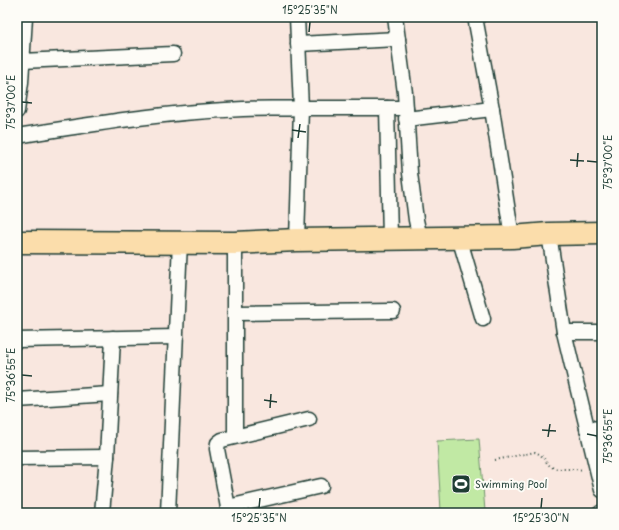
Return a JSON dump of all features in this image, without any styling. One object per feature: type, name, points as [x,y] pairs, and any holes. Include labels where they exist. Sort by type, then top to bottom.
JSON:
[{"type":"main road","points":[[17,242],[235,243],[297,240],[512,237],[548,234],[602,233]]},
{"type":"street","points":[[17,111],[25,17]]},
{"type":"street","points":[[297,17],[301,108],[297,240]]},
{"type":"street","points":[[395,17],[406,113],[410,173],[416,220],[420,238]]},
{"type":"street","points":[[475,17],[492,109],[512,237]]},
{"type":"street","points":[[298,44],[398,39]]},
{"type":"street","points":[[22,61],[173,54]]},
{"type":"street","points":[[17,136],[173,114],[244,109],[387,108],[406,113],[492,109]]},
{"type":"street","points":[[387,108],[390,238]]},
{"type":"street","points":[[548,234],[564,332],[602,490]]},
{"type":"street","points":[[459,237],[483,319]]},
{"type":"street","points":[[168,513],[180,242]]},
{"type":"street","points":[[235,243],[235,436]]},
{"type":"street","points":[[235,313],[393,311]]},
{"type":"street","points":[[564,332],[602,332]]},
{"type":"street","points":[[17,340],[176,337]]},
{"type":"street","points":[[102,513],[107,457],[113,338]]},
{"type":"street","points":[[17,400],[110,394]]},
{"type":"street","points":[[309,419],[235,436],[222,440],[218,443],[217,449],[228,510],[321,486]]},
{"type":"street","points":[[587,429],[602,428]]},
{"type":"street","points":[[17,458],[107,457]]},
{"type":"path","points":[[495,460],[535,452],[541,454],[548,464],[554,468],[575,468],[597,472]]},
{"type":"green space","name":"Swimming Pool","points":[[479,439],[485,511],[441,511],[437,441]]},
{"type":"place","name":"Swimming Pool","points":[[461,484]]}]
